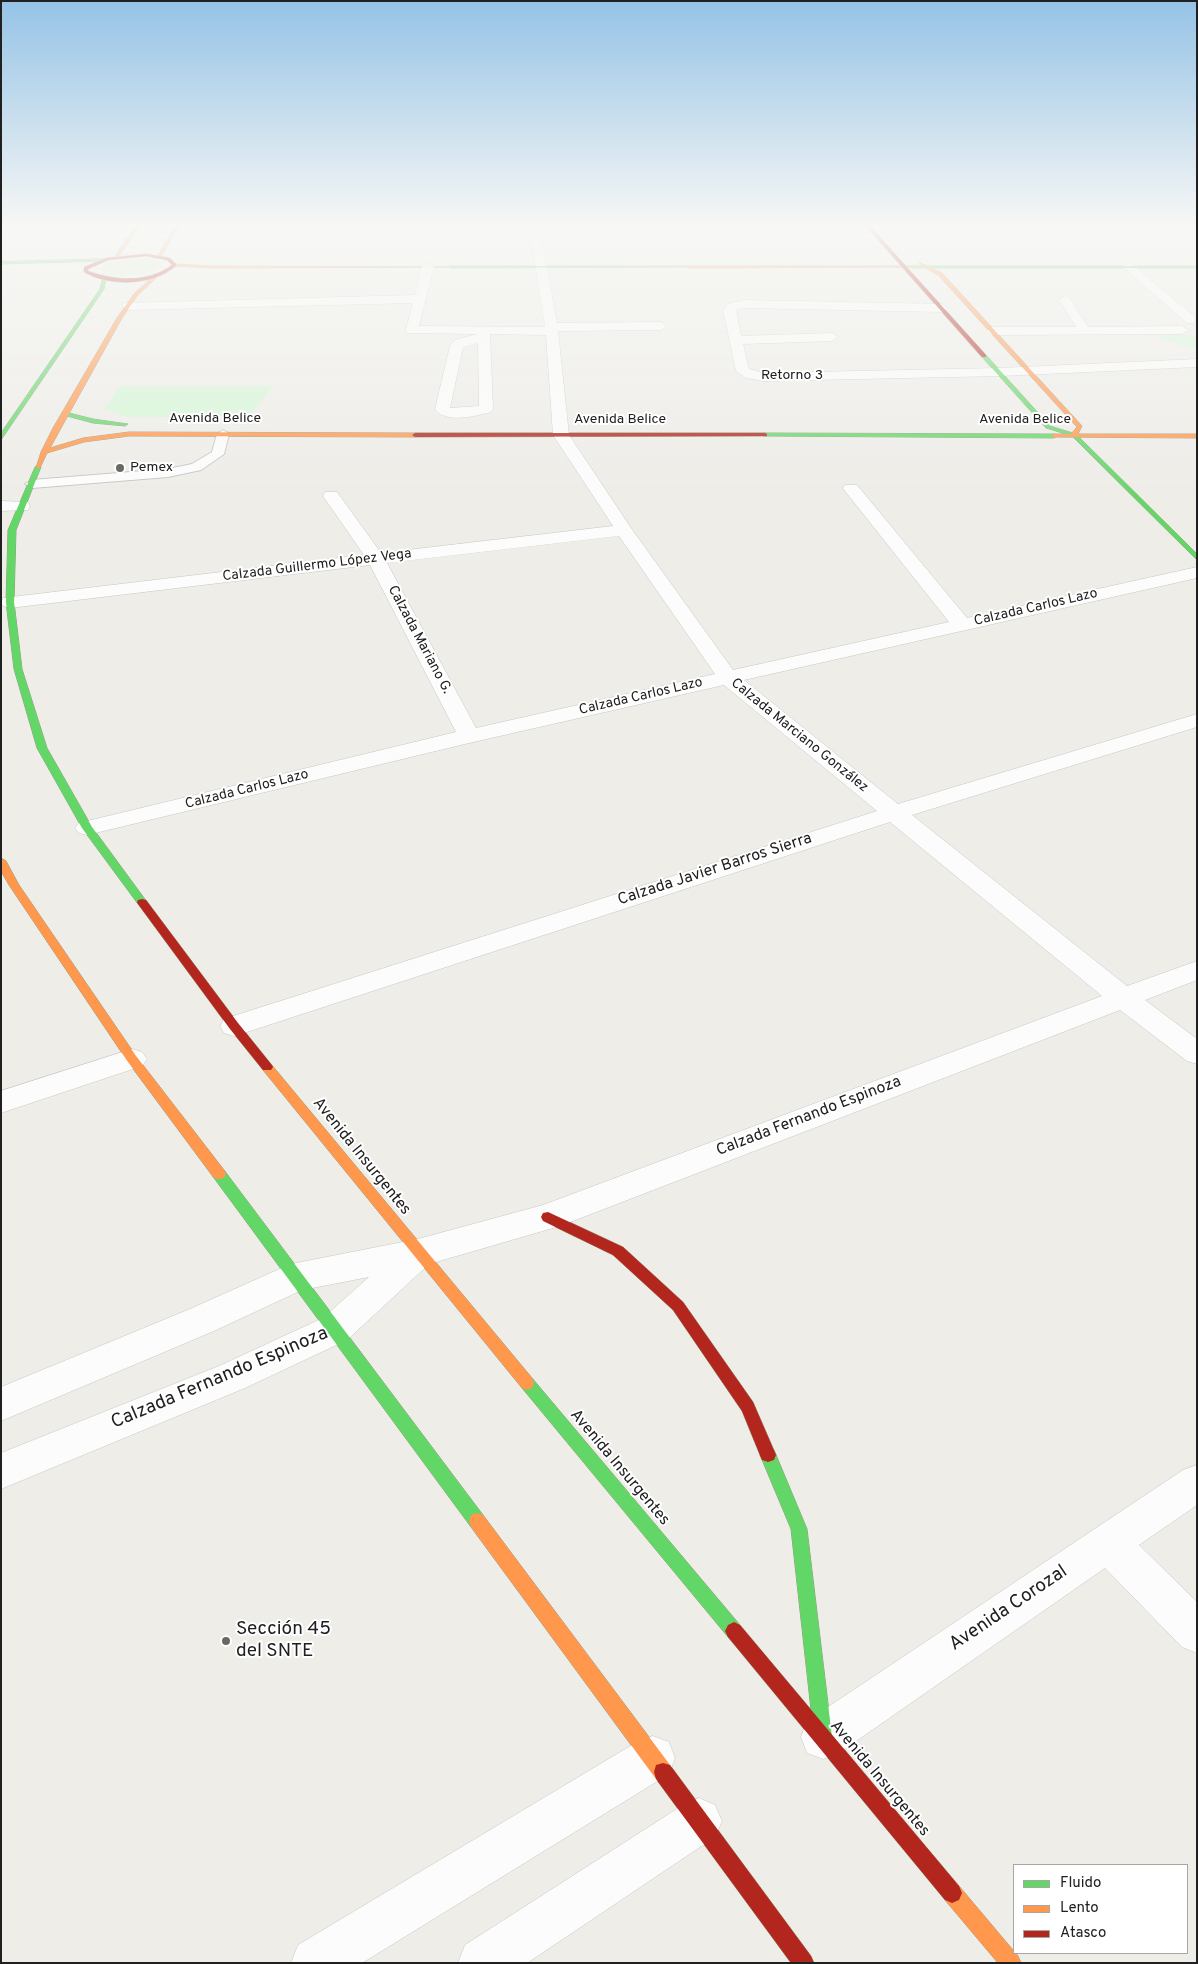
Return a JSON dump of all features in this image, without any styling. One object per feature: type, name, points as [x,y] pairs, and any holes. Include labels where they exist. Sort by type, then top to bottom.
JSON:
[{"type":"main road","points":[[1,438],[84,316]]},
{"type":"main road","name":"Avenida Insurgentes","points":[[122,316],[44,452],[22,506],[7,531],[10,602],[18,669],[42,748],[87,828],[234,1026],[418,1254],[1011,1963]]},
{"type":"main road","points":[[949,316],[1048,426],[1077,431]]},
{"type":"main road","points":[[978,316],[1029,370],[1077,431],[1197,558]]},
{"type":"main road","name":"Avenida Belice","points":[[65,414],[93,421],[133,425],[560,430],[1077,431],[1197,427]]},
{"type":"main road","name":"Avenida Belice","points":[[44,452],[83,440],[129,434],[1048,426]]},
{"type":"main road","name":"Avenida Belice","points":[[1077,431],[1197,436]]},
{"type":"main road","points":[[1,861],[14,885],[132,1058],[336,1329],[804,1963]]},
{"type":"main road","points":[[548,1217],[618,1251],[678,1306],[748,1407],[799,1529],[823,1737]]},
{"type":"street","points":[[416,316],[412,330],[483,334],[552,329],[661,326]]},
{"type":"street","name":"Calzada Marciano González","points":[[549,316],[560,430],[624,530],[728,678],[1123,998],[1197,1054]]},
{"type":"street","name":"Retorno 3","points":[[730,316],[743,371],[751,375],[764,377],[1000,372],[1197,363]]},
{"type":"street","points":[[1075,316],[1084,330]]},
{"type":"street","points":[[992,331],[1182,330],[1169,319],[1191,320],[1186,316]]},
{"type":"street","points":[[483,334],[486,409],[474,412],[446,412],[442,409],[457,346],[483,334]]},
{"type":"street","points":[[736,340],[832,337]]},
{"type":"street","points":[[851,488],[962,625]]},
{"type":"street","name":"Calzada Mariano G.","points":[[331,496],[376,559],[469,736]]},
{"type":"street","points":[[1,506],[22,506]]},
{"type":"street","name":"Calzada Guillermo López Vega","points":[[10,602],[624,530]]},
{"type":"street","name":"Calzada Carlos Lazo","points":[[87,828],[469,736],[1197,572]]},
{"type":"street","name":"Calzada Javier Barros Sierra","points":[[234,1026],[893,813],[1197,720]]},
{"type":"street","name":"Calzada Fernando Espinoza","points":[[1,1404],[202,1320],[296,1277],[418,1254],[548,1217],[1197,970]]},
{"type":"street","points":[[1,1102],[132,1058]]},
{"type":"street","name":"Calzada Fernando Espinoza","points":[[1,1471],[232,1377],[336,1329],[418,1254]]},
{"type":"street","name":"Avenida Corozal","points":[[823,1737],[1197,1483]]},
{"type":"street","points":[[1108,1542],[1197,1632]]},
{"type":"street","points":[[316,1963],[653,1758]]},
{"type":"street","points":[[483,1963],[699,1821]]},
{"type":"lane","points":[[32,484],[121,478],[196,468],[218,454],[223,434]]},
{"type":"green space","points":[[1152,335],[1197,335],[1197,350]]},
{"type":"green space","points":[[120,386],[273,386],[252,413],[233,414],[228,417],[128,417],[104,409]]},
{"type":"traffic: fast","points":[[1,438],[84,316]]},
{"type":"traffic: fast","points":[[984,356],[1048,427],[1074,435],[1197,558]]},
{"type":"traffic: fast","points":[[65,414],[93,421],[125,424]]},
{"type":"traffic: fast","points":[[765,435],[1054,436]]},
{"type":"traffic: fast","points":[[38,467],[12,530],[10,602],[18,669],[42,748],[87,828],[142,902]]},
{"type":"traffic: fast","points":[[219,1174],[477,1521]]},
{"type":"traffic: fast","points":[[527,1383],[734,1631]]},
{"type":"traffic: fast","points":[[768,1455],[799,1529],[823,1737]]},
{"type":"traffic: slow","points":[[38,467],[57,428],[121,316]]},
{"type":"traffic: slow","points":[[978,316],[1080,427],[1074,435]]},
{"type":"traffic: slow","points":[[44,452],[83,440],[129,434],[415,435]]},
{"type":"traffic: slow","points":[[1054,436],[1197,436]]},
{"type":"traffic: slow","points":[[1,861],[14,885],[132,1059],[219,1174]]},
{"type":"traffic: slow","points":[[267,1067],[527,1383]]},
{"type":"traffic: slow","points":[[477,1521],[663,1772]]},
{"type":"traffic: slow","points":[[952,1893],[1011,1963]]},
{"type":"traffic: jam","points":[[948,316],[984,356]]},
{"type":"traffic: jam","points":[[415,435],[765,435]]},
{"type":"traffic: jam","points":[[142,902],[234,1026],[267,1067]]},
{"type":"traffic: jam","points":[[548,1217],[618,1251],[678,1306],[748,1407],[768,1455]]},
{"type":"traffic: jam","points":[[734,1631],[952,1893]]},
{"type":"traffic: jam","points":[[663,1772],[804,1963]]},
{"type":"place","name":"Pemex","points":[[120,468]]},
{"type":"place","name":"Sección 45 del SNTE","points":[[226,1641]]}]
